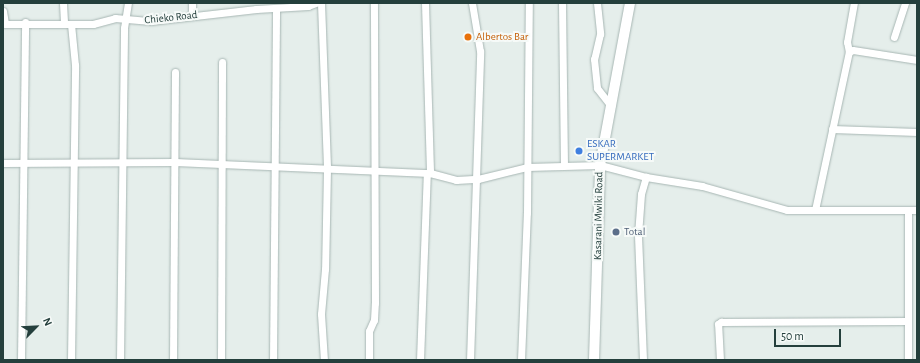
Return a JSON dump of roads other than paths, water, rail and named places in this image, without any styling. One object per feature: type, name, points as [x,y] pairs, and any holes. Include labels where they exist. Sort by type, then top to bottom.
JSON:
[{"type":"main road","name":"Kasarani Mwiki Road","points":[[594,360],[600,165],[630,3]]},
{"type":"street","points":[[63,3],[75,65],[71,360]]},
{"type":"street","points":[[120,360],[126,19],[128,3]]},
{"type":"street","points":[[192,3],[192,16]]},
{"type":"street","name":"Chieko Road","points":[[4,24],[26,22],[68,23],[126,19],[136,22],[192,16],[256,6],[276,9],[316,3]]},
{"type":"street","points":[[321,3],[327,169],[325,269],[321,314],[324,360]]},
{"type":"street","points":[[369,360],[369,331],[374,320],[375,303],[376,170],[374,3]]},
{"type":"street","points":[[420,360],[429,173],[425,3]]},
{"type":"street","points":[[470,360],[478,179],[477,91],[480,51],[472,3]]},
{"type":"street","points":[[522,360],[527,167],[529,3]]},
{"type":"street","points":[[562,3],[564,164]]},
{"type":"street","points":[[597,3],[600,34],[594,59],[597,88],[611,106]]},
{"type":"street","points":[[816,210],[849,52],[847,42],[854,3]]},
{"type":"street","points":[[894,37],[905,3]]},
{"type":"street","points":[[273,360],[276,9]]},
{"type":"street","points":[[3,11],[4,24]]},
{"type":"street","points":[[21,360],[26,22]]},
{"type":"street","points":[[849,52],[853,50],[917,60]]},
{"type":"street","points":[[221,360],[222,62]]},
{"type":"street","points":[[172,360],[175,72]]},
{"type":"street","points":[[832,129],[917,132]]},
{"type":"street","points":[[3,163],[175,162],[222,166],[376,170],[429,173],[456,180],[478,179],[527,167],[564,164],[600,165],[646,177],[702,186],[787,210],[917,210]]},
{"type":"street","points":[[643,360],[638,235],[641,194],[646,177]]},
{"type":"street","points":[[908,211],[908,360]]},
{"type":"street","points":[[720,360],[718,324],[721,322],[908,321]]},
{"type":"place","name":"Albertos Bar","points":[[468,37]]},
{"type":"place","name":"ESKAR SUPERMARKET","points":[[579,151]]},
{"type":"place","name":"Total","points":[[616,232]]}]
